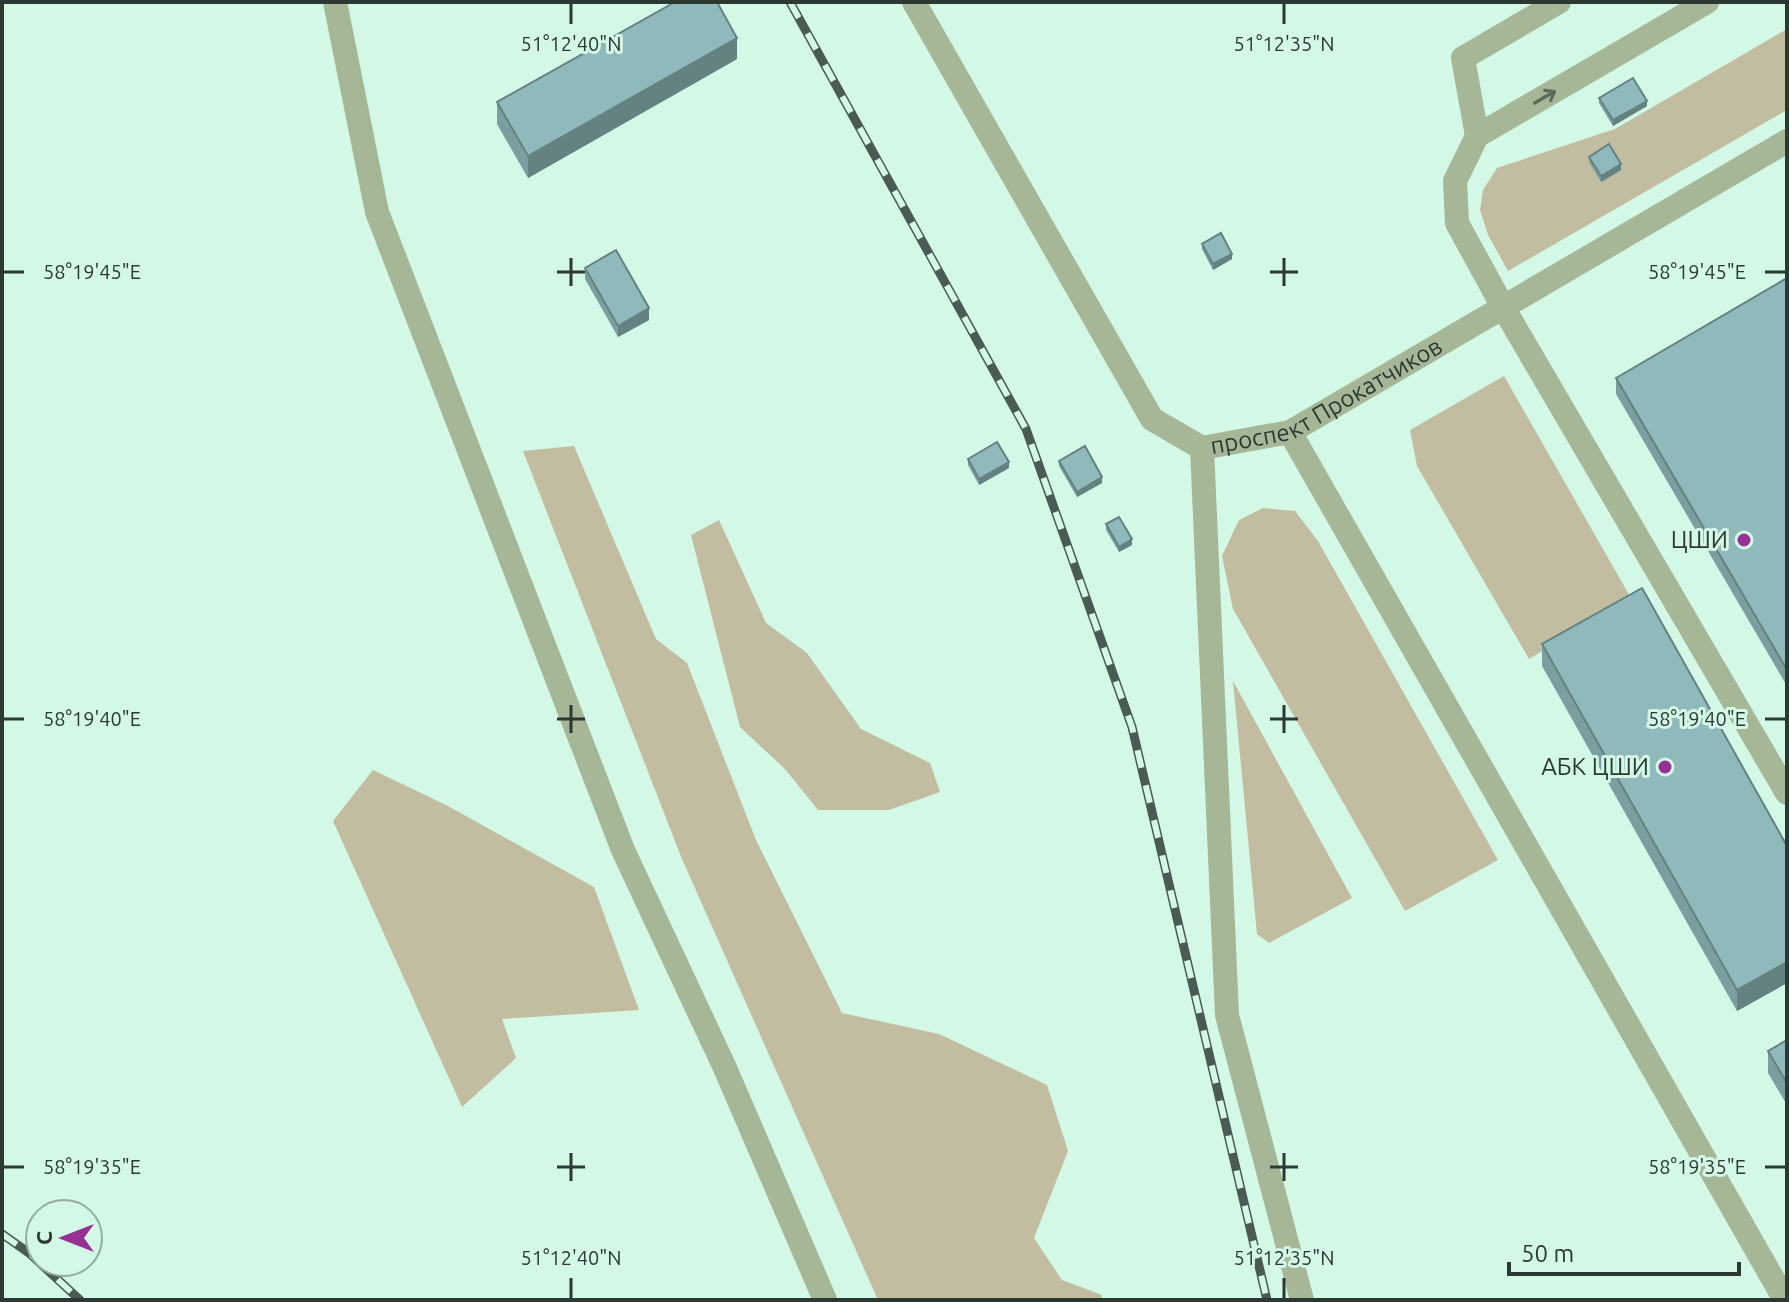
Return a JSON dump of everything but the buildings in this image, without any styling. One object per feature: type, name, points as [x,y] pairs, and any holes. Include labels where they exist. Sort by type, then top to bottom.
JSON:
[{"type":"street","points":[[335,2],[382,227],[623,850],[725,1068],[825,1300]]},
{"type":"street","name":"проспект Прокатчиков","points":[[914,2],[1152,419],[1202,448],[1290,432],[1787,141]]},
{"type":"street","points":[[1477,136],[1463,58],[1559,2]]},
{"type":"street","points":[[1707,2],[1477,136],[1455,181],[1457,223],[1787,793]]},
{"type":"street","points":[[1290,432],[1785,1300]]},
{"type":"street","points":[[1202,448],[1227,1015],[1302,1300]]},
{"type":"shaded area","points":[[1787,29],[1787,110],[1508,271],[1488,235],[1480,210],[1483,190],[1497,168],[1615,129]]},
{"type":"shaded area","points":[[1504,376],[1631,598],[1529,659],[1417,466],[1410,430]]},
{"type":"shaded area","points":[[574,446],[656,639],[687,663],[756,840],[842,1013],[939,1034],[1047,1085],[1068,1151],[1034,1238],[1062,1280],[1102,1295],[1101,1300],[878,1300],[682,859],[523,451]]},
{"type":"shaded area","points":[[1263,508],[1295,511],[1318,541],[1498,860],[1405,911],[1233,609],[1222,556],[1239,520]]},
{"type":"shaded area","points":[[719,520],[766,623],[807,653],[861,729],[930,763],[940,792],[889,810],[818,810],[785,769],[740,727],[691,535]]},
{"type":"shaded area","points":[[1233,681],[1352,898],[1269,943],[1257,934]]},
{"type":"shaded area","points":[[373,770],[448,806],[594,887],[639,1010],[502,1019],[516,1058],[462,1107],[333,821]]},
{"type":"railway","points":[[790,2],[1026,429],[1132,727],[1267,1300]]},
{"type":"railway","points":[[2,1234],[29,1253],[80,1300]]},
{"type":"place","name":"ЦШИ","points":[[1744,540]]},
{"type":"place","name":"АБК ЦШИ","points":[[1665,767]]}]
